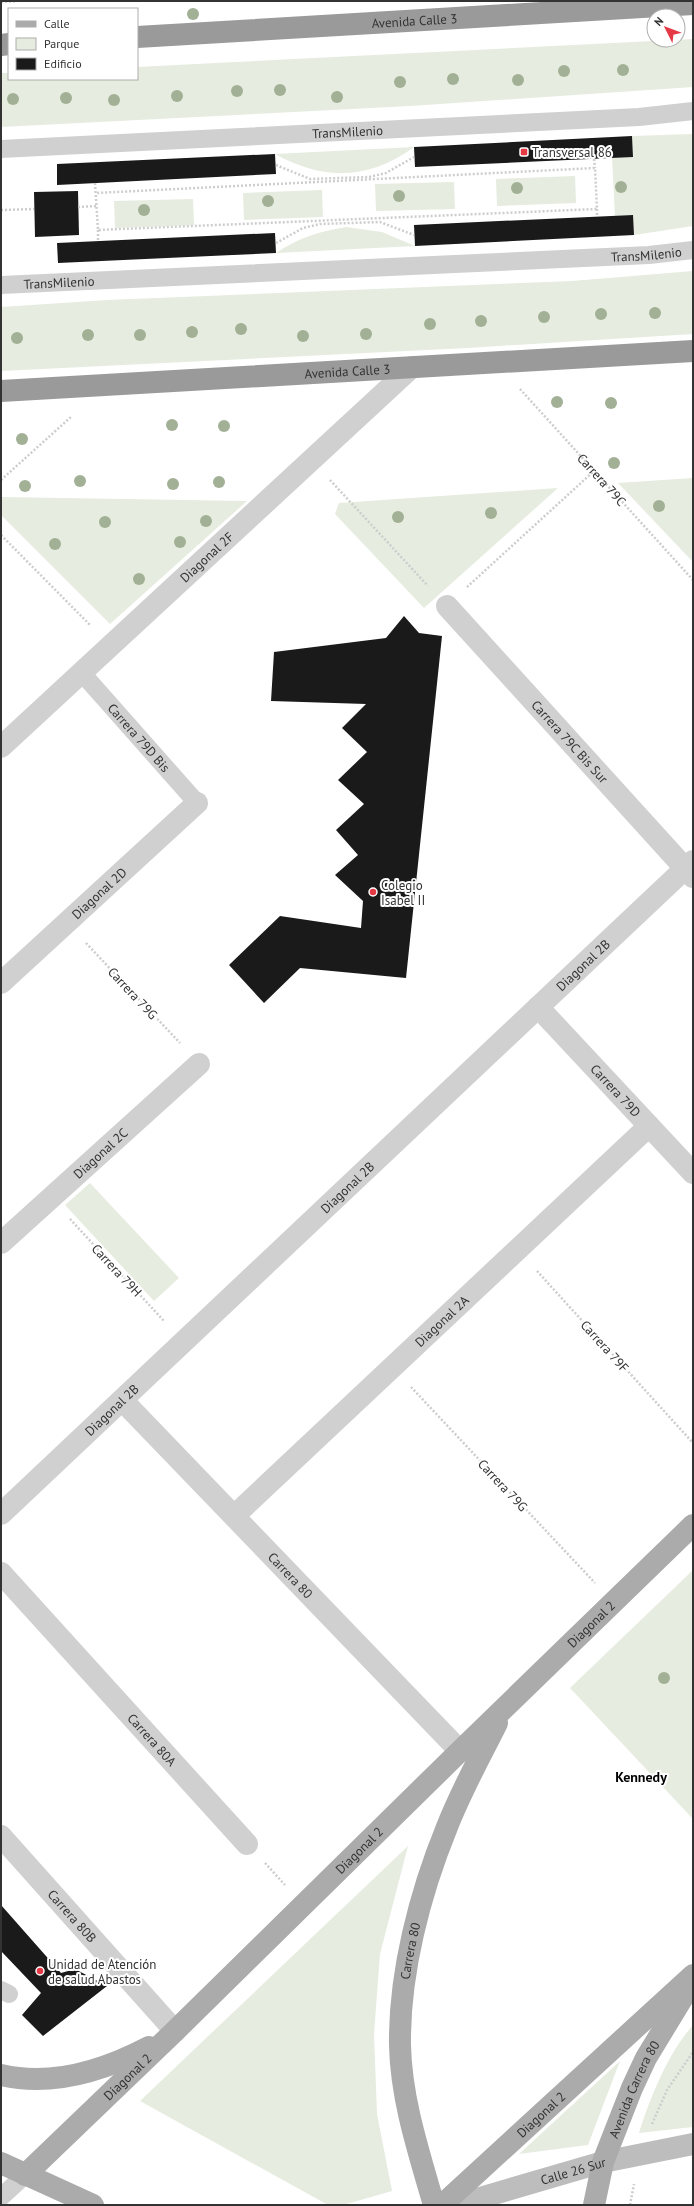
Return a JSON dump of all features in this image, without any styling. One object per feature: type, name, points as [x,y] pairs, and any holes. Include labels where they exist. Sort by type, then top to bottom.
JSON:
[{"type":"highway","name":"Avenida Calle 3","points":[[138,37],[604,5],[693,4]]},
{"type":"highway","name":"Avenida Calle 3","points":[[1,391],[693,351]]},
{"type":"main road","name":"Diagonal 2","points":[[25,2175],[304,1906],[460,1751],[503,1711],[693,1525]]},
{"type":"main road","name":"Carrera 80","points":[[434,2205],[414,2136],[404,2083],[400,2045],[402,1999],[410,1947],[428,1881],[447,1827],[503,1711]]},
{"type":"main road","name":"Diagonal 2","points":[[442,2205],[693,1975]]},
{"type":"main road","name":"Avenida Carrera 80","points":[[594,2205],[603,2162],[632,2088],[646,2058],[693,1982]]},
{"type":"main road","points":[[1,2075],[40,2078],[72,2075],[97,2070],[125,2059],[175,2031]]},
{"type":"main road","name":"Calle 26 Sur","points":[[456,2205],[603,2162],[693,2144]]},
{"type":"main road","points":[[1,2163],[93,2205]]},
{"type":"street","name":"Diagonal 2F","points":[[1,747],[412,367]]},
{"type":"street","name":"Carrera 79C Bis Sur","points":[[447,606],[690,869]]},
{"type":"street","name":"Diagonal 2D","points":[[1,983],[197,803]]},
{"type":"street","name":"Diagonal 2B","points":[[1,1514],[538,1007],[690,869]]},
{"type":"street","name":"Carrera 79D","points":[[538,1007],[693,1173]]},
{"type":"street","name":"Diagonal 2C","points":[[1,1243],[199,1064]]},
{"type":"street","name":"Diagonal 2A","points":[[234,1516],[649,1126]]},
{"type":"street","name":"Carrera 80","points":[[122,1400],[460,1751]]},
{"type":"street","name":"Carrera 80A","points":[[1,1573],[247,1844]]},
{"type":"street","name":"Carrera 80B","points":[[1,1836],[175,2031]]},
{"type":"lane","name":"TransMilenio","points":[[1,149],[639,117],[693,112]]},
{"type":"lane","name":"TransMilenio","points":[[1,285],[649,255],[693,250]]},
{"type":"lane","name":"Carrera 79D Bis","points":[[82,673],[197,803]]},
{"type":"lane","points":[[1,2197],[25,2175]]},
{"type":"path","points":[[1,2],[18,1]]},
{"type":"path","points":[[276,165],[310,178],[369,177],[386,173],[414,157]]},
{"type":"path","points":[[594,159],[597,217]]},
{"type":"path","points":[[96,193],[594,168]]},
{"type":"path","points":[[96,183],[98,241]]},
{"type":"path","points":[[78,207],[97,206]]},
{"type":"path","points":[[1,210],[34,209]]},
{"type":"path","points":[[98,230],[597,209]]},
{"type":"path","points":[[276,243],[303,228],[320,224],[380,222],[414,236]]},
{"type":"path","name":"Carrera 79C","points":[[518,387],[693,580]]},
{"type":"path","points":[[1,480],[74,413]]},
{"type":"path","points":[[312,460],[447,606],[594,471]]},
{"type":"path","points":[[1,535],[111,646]]},
{"type":"path","name":"Carrera 79G","points":[[67,923],[199,1064]]},
{"type":"path","name":"Carrera 79H","points":[[50,1198],[183,1342]]},
{"type":"path","name":"Carrera 79F","points":[[518,1250],[693,1443]]},
{"type":"path","name":"Carrera 79G","points":[[392,1367],[614,1603]]},
{"type":"path","points":[[247,1844],[304,1906]]},
{"type":"green space","points":[[686,39],[693,39],[693,87],[410,106],[1,127],[1,73],[8,73],[8,80],[138,80],[138,67],[646,41],[646,48],[686,48]]},
{"type":"green space","points":[[693,134],[693,226],[634,235],[632,215],[615,216],[612,158],[633,156],[632,136]]},
{"type":"green space","points":[[414,147],[397,158],[380,166],[363,171],[346,173],[311,169],[293,163],[275,154]]},
{"type":"green space","points":[[575,176],[576,203],[497,206],[496,179]]},
{"type":"green space","points":[[454,182],[455,209],[376,211],[375,184]]},
{"type":"green space","points":[[322,190],[323,217],[244,220],[243,193]]},
{"type":"green space","points":[[193,199],[194,225],[115,228],[114,201]]},
{"type":"green space","points":[[346,227],[382,232],[415,246],[276,253],[293,243],[310,236]]},
{"type":"green space","points":[[693,271],[693,334],[467,348],[1,371],[1,307],[107,300],[572,281]]},
{"type":"green space","points":[[693,478],[693,562],[618,483]]},
{"type":"green space","points":[[558,488],[424,608],[335,514],[339,503]]},
{"type":"green space","points":[[1,497],[247,501],[110,624],[1,515]]},
{"type":"green space","points":[[90,1183],[179,1278],[154,1301],[65,1205]]},
{"type":"green space","points":[[693,1570],[693,1819],[570,1688]]},
{"type":"green space","points":[[408,1846],[380,1954],[374,2034],[377,2114],[392,2191],[343,2205],[328,2205],[140,2101]]},
{"type":"green space","points":[[693,2025],[693,2127],[639,2133],[654,2091],[668,2062],[684,2036]]},
{"type":"green space","points":[[620,2061],[588,2145],[519,2154]]},
{"type":"building","name":"Transversal 86","points":[[632,136],[633,157],[415,167],[414,147]]},
{"type":"building","points":[[275,154],[276,174],[57,185],[57,164]]},
{"type":"building","points":[[78,191],[79,235],[35,237],[34,192]]},
{"type":"building","points":[[633,215],[634,235],[415,246],[414,225]]},
{"type":"building","points":[[275,233],[276,253],[58,263],[57,243]]},
{"type":"building","points":[[404,616],[419,633],[442,636],[406,978],[300,968],[264,1003],[229,965],[280,916],[361,928],[363,901],[335,875],[358,855],[336,830],[364,804],[338,780],[367,752],[342,728],[366,704],[271,701],[274,652],[386,638]]},
{"type":"building","name":"Unidad de Atención de salud Abastos","points":[[1,1905],[61,1973],[75,1969],[107,1986],[43,2036],[22,2015],[41,1993],[1,1951]]},
{"type":"place","name":"Transversal 86","points":[[524,152]]},
{"type":"place","name":"Colegio Isabel II","points":[[373,892]]},
{"type":"place","name":"Unidad de Atención de salud Abastos","points":[[40,1971]]},
{"type":"district","name":"Kennedy","points":[[641,1777]]}]
